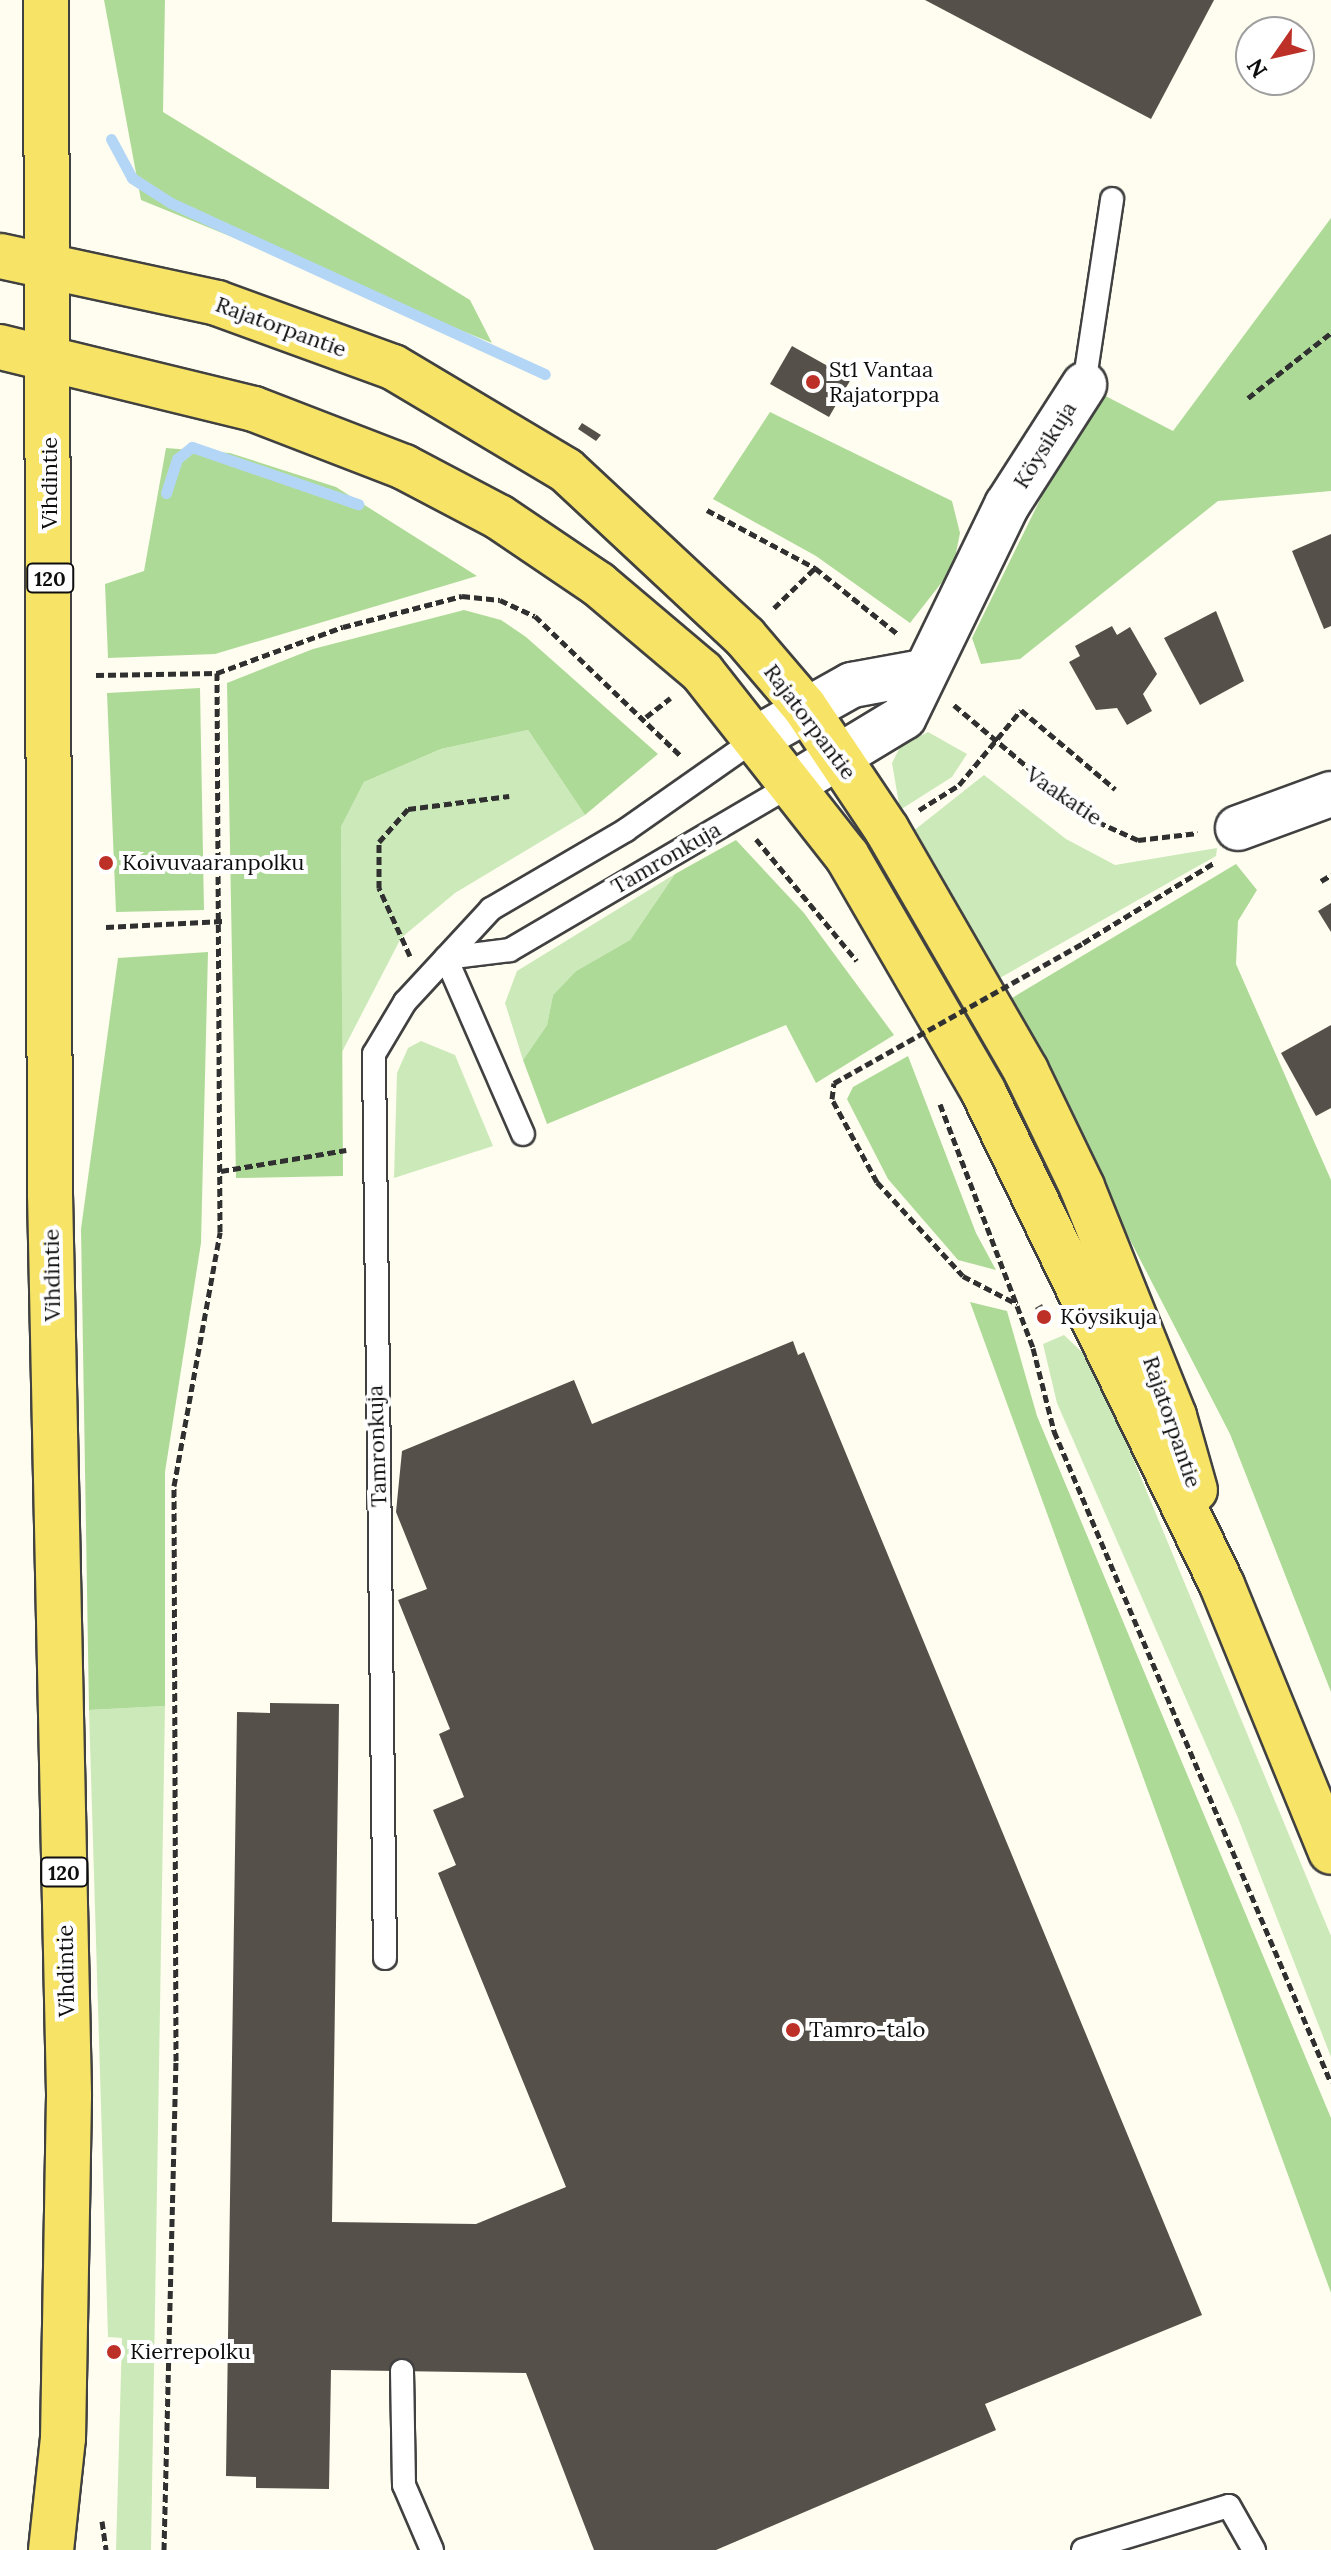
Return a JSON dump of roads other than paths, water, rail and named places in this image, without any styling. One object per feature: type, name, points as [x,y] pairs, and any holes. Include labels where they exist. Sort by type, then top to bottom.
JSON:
[{"type":"main road","name":"Vihdintie","points":[[46,0],[47,265],[51,362],[50,1194],[69,2096],[63,2438],[51,2550]]},
{"type":"main road","name":"Rajatorpantie","points":[[0,256],[217,303],[393,367],[468,406],[604,501],[745,637],[804,706],[887,830],[1026,1071],[1082,1187],[1174,1416],[1222,1585]]},
{"type":"main road","name":"Rajatorpantie","points":[[0,347],[319,429],[499,517],[598,584],[702,672],[795,783],[847,856],[983,1091],[1222,1585],[1331,1852]]},
{"type":"street","name":"Köysikuja","points":[[795,783],[840,759],[904,717],[922,672],[1007,505],[1084,385]]},
{"type":"street","points":[[757,738],[804,706],[881,676],[922,672]]},
{"type":"street","points":[[1238,828],[1331,794]]},
{"type":"lane","name":"Köysikuja","points":[[1084,385],[1112,199]]},
{"type":"lane","name":"Tamronkuja","points":[[385,1958],[371,1147],[374,1054],[425,981],[491,909],[702,780],[757,738]]},
{"type":"lane","name":"Tamronkuja","points":[[446,958],[510,950],[795,783]]},
{"type":"lane","points":[[446,958],[523,1134]]},
{"type":"lane","points":[[402,2371],[404,2485],[432,2550]]},
{"type":"lane","points":[[1083,2550],[1229,2506],[1254,2550]]},
{"type":"waterway","points":[[111,139],[132,178],[171,203],[545,374]]},
{"type":"waterway","points":[[166,493],[177,459],[192,447],[358,504]]},
{"type":"place","name":"St1 Vantaa Rajatorppa","points":[[813,382]]},
{"type":"place","name":"Koivuvaaranpolku","points":[[106,863]]},
{"type":"place","name":"Köysikuja","points":[[1044,1317]]},
{"type":"place","name":"Tamro-talo","points":[[793,2030]]},
{"type":"place","name":"Kierrepolku","points":[[114,2352]]}]
